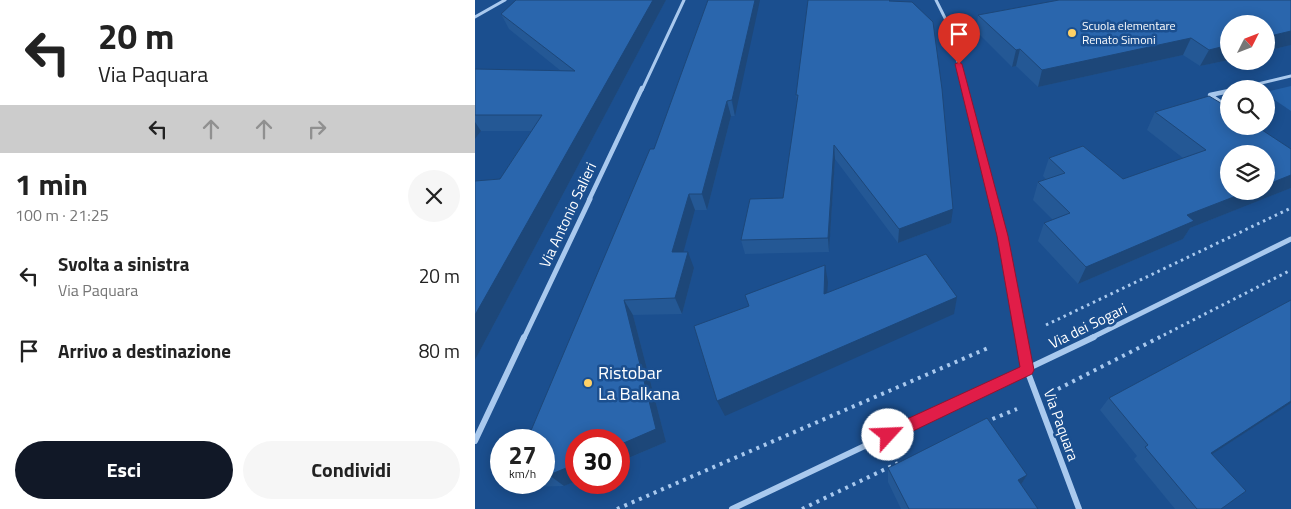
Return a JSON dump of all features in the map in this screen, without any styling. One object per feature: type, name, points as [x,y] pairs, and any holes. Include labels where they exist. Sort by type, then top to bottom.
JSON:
[{"type":"street","points":[[475,17],[505,0]]},
{"type":"street","name":"Via Antonio Salieri","points":[[475,441],[684,0]]},
{"type":"street","name":"Via Paquara","points":[[936,0],[949,26],[1003,236],[1027,370],[1079,509]]},
{"type":"street","points":[[1274,80],[1291,76]]},
{"type":"street","points":[[1220,93],[1210,95],[1220,102]]},
{"type":"street","name":"Via dei Sogari","points":[[732,509],[1027,370],[1291,239]]},
{"type":"path","points":[[1047,325],[1291,208]]},
{"type":"path","points":[[1063,386],[1291,270]]},
{"type":"path","points":[[617,509],[988,348]]},
{"type":"path","points":[[802,509],[900,463]]},
{"type":"shaded area","points":[[1291,86],[1291,111],[1275,100],[1275,90]]},
{"type":"building","points":[[516,0],[653,0],[475,315],[475,181],[500,179],[542,115],[475,115],[475,69],[575,71],[501,14]]},
{"type":"building","points":[[708,0],[755,0],[732,100],[727,101],[702,194],[689,194],[672,252],[688,252],[675,298],[624,300],[656,429],[630,440],[630,429],[565,429],[565,468],[555,473],[555,429],[532,429],[650,149],[654,149]]},
{"type":"building","points":[[808,0],[890,0],[912,2],[933,22],[942,89],[953,209],[899,229],[834,145],[828,238],[741,240],[750,199],[783,198],[798,95],[796,95]]},
{"type":"building","points":[[1059,0],[1291,0],[1291,31],[1275,35],[1275,15],[1220,15],[1220,47],[1209,50],[1191,38],[1042,70],[1020,49],[1016,50],[978,15]]},
{"type":"building","points":[[1209,96],[1220,103],[1220,135],[1270,135],[1291,149],[1291,175],[1275,181],[1275,145],[1220,145],[1220,200],[1226,200],[1187,215],[1194,221],[1086,267],[1044,223],[1070,213],[1038,182],[1065,173],[1049,158],[1083,146],[1123,179],[1206,150],[1155,112]]},
{"type":"building","points":[[926,254],[957,297],[717,401],[694,326],[749,306],[745,295],[825,265],[824,294]]},
{"type":"building","points":[[1291,300],[1291,401],[1211,453],[1246,491],[1221,509],[1197,509],[1145,447],[1148,445],[1109,398]]},
{"type":"building","points":[[987,418],[1027,475],[1018,480],[1038,509],[909,509],[888,468]]},
{"type":"place","name":"Scuola elementare Renato Simoni","points":[[1072,33]]},
{"type":"place","name":"Ristobar La Balkana","points":[[588,383]]},
{"type":"route","points":[[888,435],[1027,370],[1003,236],[959,64]]}]
